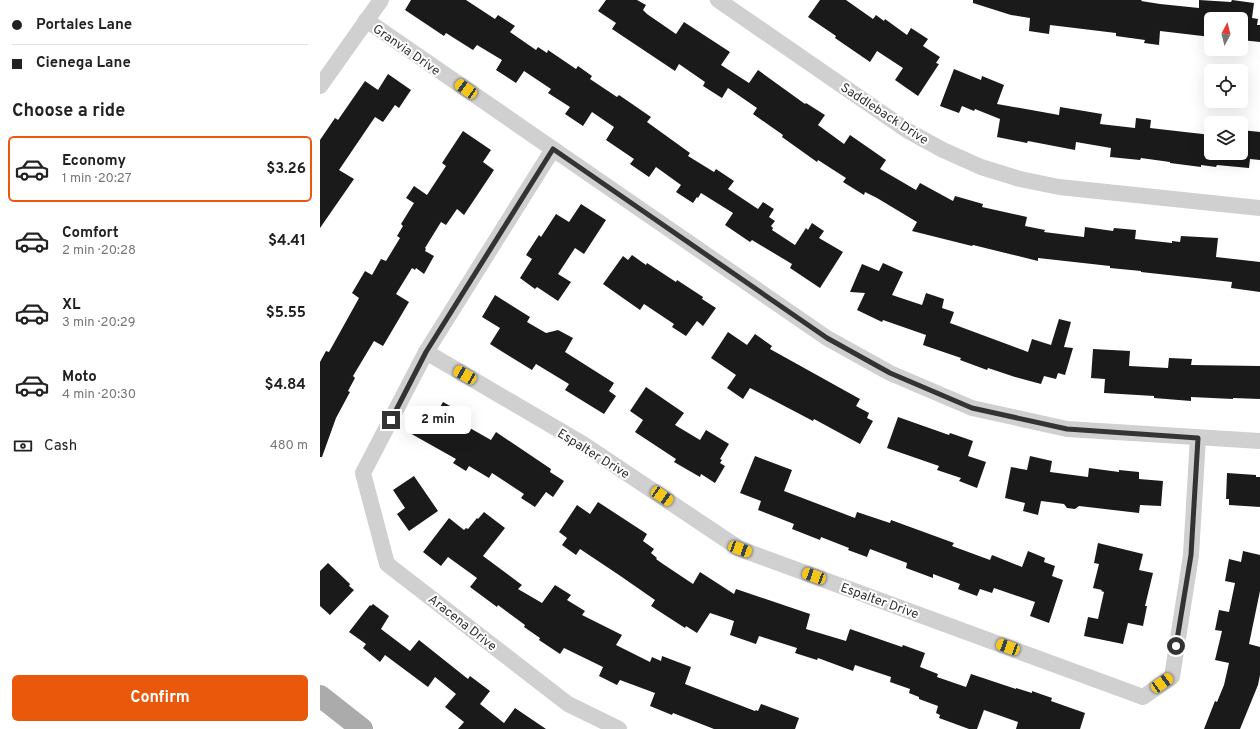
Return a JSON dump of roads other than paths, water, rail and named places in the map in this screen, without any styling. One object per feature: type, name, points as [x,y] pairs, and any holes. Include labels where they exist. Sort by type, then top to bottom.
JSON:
[{"type":"main road","points":[[320,696],[362,729]]},
{"type":"street","points":[[320,86],[381,0]]},
{"type":"street","name":"Saddleback Drive","points":[[718,0],[908,132],[981,167],[1020,179],[1058,186],[1260,208]]},
{"type":"street","name":"Granvia Drive","points":[[366,20],[827,338],[890,373],[972,408],[1067,429],[1260,441]]},
{"type":"street","points":[[426,352],[553,149]]},
{"type":"street","name":"Aracena Drive","points":[[426,352],[363,473],[387,564],[568,704],[619,729]]},
{"type":"street","name":"Espalter Drive","points":[[426,352],[583,444],[740,549],[1143,697],[1172,677],[1191,555],[1198,438]]}]
